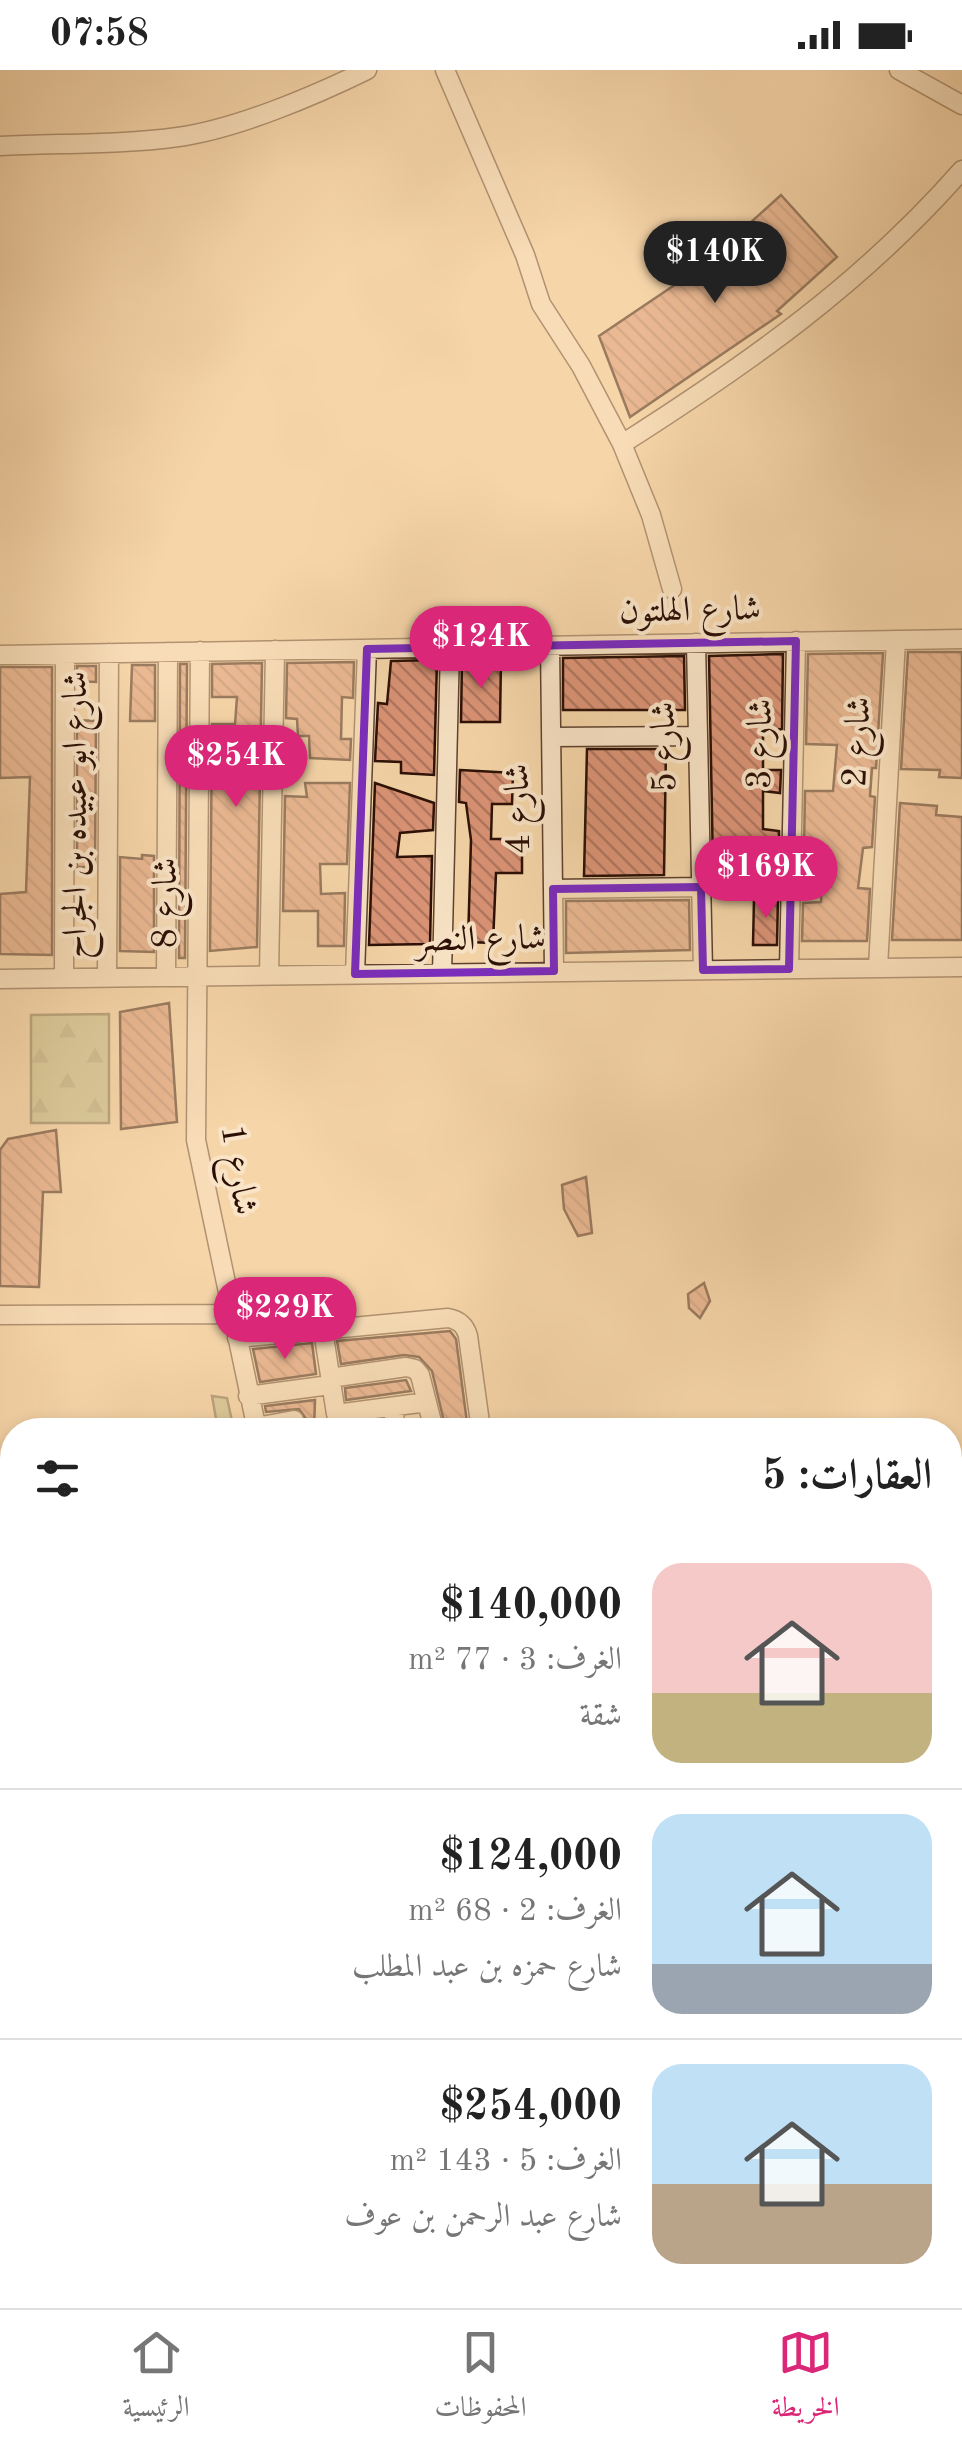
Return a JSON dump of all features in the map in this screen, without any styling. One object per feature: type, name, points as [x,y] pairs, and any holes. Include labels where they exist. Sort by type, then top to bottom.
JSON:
[{"type":"street","points":[[0,146],[158,139],[201,133],[367,70]]},
{"type":"street","points":[[445,70],[525,255],[541,304],[581,366],[622,444],[651,515],[672,588]]},
{"type":"street","points":[[899,70],[962,105]]},
{"type":"street","points":[[622,444],[732,374],[828,301],[918,220],[962,170]]},
{"type":"street","name":"شارع الهلتون","points":[[0,655],[962,638]]},
{"type":"street","name":"شارع 2","points":[[878,968],[896,640]]},
{"type":"street","name":"شارع 3","points":[[789,969],[796,641]]},
{"type":"street","name":"شارع 5","points":[[696,643],[703,970]]},
{"type":"street","name":"شارع 4","points":[[550,646],[554,972]]},
{"type":"street","points":[[442,973],[450,647]]},
{"type":"street","points":[[355,974],[367,648]]},
{"type":"street","points":[[270,975],[275,650]]},
{"type":"street","points":[[166,976],[168,652]]},
{"type":"street","name":"شارع 8","points":[[198,976],[200,652]]},
{"type":"street","name":"شارع ابو عبيده بن الجراح","points":[[108,977],[109,653]]},
{"type":"street","points":[[64,978],[65,654]]},
{"type":"street","points":[[551,738],[698,736]]},
{"type":"street","points":[[553,889],[701,887]]},
{"type":"street","name":"شارع النصر","points":[[0,978],[962,966]]},
{"type":"street","name":"شارع 1","points":[[198,976],[196,1140],[254,1418]]},
{"type":"street","points":[[0,1315],[232,1314]]},
{"type":"street","points":[[237,1338],[448,1318],[462,1324],[468,1336],[479,1418]]},
{"type":"street","points":[[322,1330],[334,1413],[341,1418]]},
{"type":"street","points":[[248,1396],[406,1367],[420,1375],[431,1418]]},
{"type":"street","points":[[359,1418],[427,1402]]},
{"type":"street","points":[[393,1407],[394,1418]]},
{"type":"highlighted area","points":[[796,641],[789,969],[703,970],[701,887],[553,889],[554,971],[355,974],[367,649]]},
{"type":"green space","points":[[109,1014],[109,1123],[31,1123],[31,1015]]},
{"type":"green space","points":[[212,1396],[227,1398],[231,1418],[216,1418]]},
{"type":"building","points":[[781,195],[837,257],[777,311],[781,314],[630,417],[599,336],[731,247],[728,243]]},
{"type":"building","points":[[908,652],[962,652],[962,778],[939,777],[940,770],[901,769]]},
{"type":"building","points":[[883,653],[876,768],[872,768],[870,796],[875,797],[872,847],[863,848],[858,888],[870,889],[867,941],[802,941],[803,903],[821,902],[823,849],[804,850],[805,791],[833,791],[837,745],[806,744],[808,654]]},
{"type":"building","points":[[783,654],[782,729],[763,731],[763,770],[781,770],[780,793],[763,791],[763,829],[779,831],[779,850],[763,852],[762,867],[713,867],[709,656]]},
{"type":"building","points":[[684,656],[685,710],[563,710],[563,658]]},
{"type":"building","points":[[501,659],[500,722],[461,722],[462,660]]},
{"type":"building","points":[[437,660],[434,775],[401,773],[401,762],[375,761],[378,703],[387,704],[391,661]]},
{"type":"building","points":[[354,662],[353,698],[342,697],[341,739],[351,739],[350,760],[310,758],[309,736],[298,736],[297,719],[286,718],[287,663]]},
{"type":"building","points":[[262,663],[257,947],[210,951],[212,724],[235,724],[237,697],[212,697],[212,664]]},
{"type":"building","points":[[180,664],[187,664],[185,958],[179,958]]},
{"type":"building","points":[[132,665],[155,665],[155,721],[130,721]]},
{"type":"building","points":[[77,666],[96,666],[96,682],[77,681]]},
{"type":"building","points":[[0,667],[52,667],[52,955],[0,954],[0,894],[26,892],[30,777],[0,778]]},
{"type":"building","points":[[77,720],[96,721],[95,867],[77,867]]},
{"type":"building","points":[[587,749],[666,749],[664,875],[584,876]]},
{"type":"building","points":[[460,770],[513,773],[512,804],[492,804],[491,839],[522,839],[522,873],[496,873],[493,943],[468,942],[471,840],[466,803],[459,802]]},
{"type":"building","points":[[305,783],[350,783],[347,864],[320,864],[321,894],[345,893],[344,946],[318,946],[318,911],[283,911],[285,796],[307,797]]},
{"type":"building","points":[[375,783],[434,803],[433,830],[400,833],[397,857],[432,856],[430,944],[369,945]]},
{"type":"building","points":[[900,803],[937,806],[936,815],[962,817],[962,940],[892,940]]},
{"type":"building","points":[[142,855],[154,856],[154,952],[120,951],[120,857],[142,859]]},
{"type":"building","points":[[778,896],[777,945],[753,945],[754,899]]},
{"type":"building","points":[[689,900],[690,950],[566,953],[566,901]]},
{"type":"building","points":[[169,1003],[177,1122],[121,1129],[120,1012]]},
{"type":"building","points":[[56,1130],[61,1192],[43,1192],[39,1287],[0,1286],[0,1150],[8,1139]]},
{"type":"building","points":[[586,1177],[592,1233],[578,1236],[564,1209],[562,1185]]},
{"type":"building","points":[[704,1283],[710,1301],[700,1318],[689,1308],[688,1294]]},
{"type":"building","points":[[450,1331],[456,1339],[466,1418],[443,1418],[432,1371],[419,1357],[404,1355],[341,1364],[337,1341]]},
{"type":"building","points":[[312,1343],[316,1374],[260,1382],[253,1349]]},
{"type":"building","points":[[406,1380],[411,1391],[346,1400],[345,1388]]},
{"type":"building","points":[[315,1400],[314,1418],[305,1418],[299,1409],[266,1412],[265,1406]]}]
